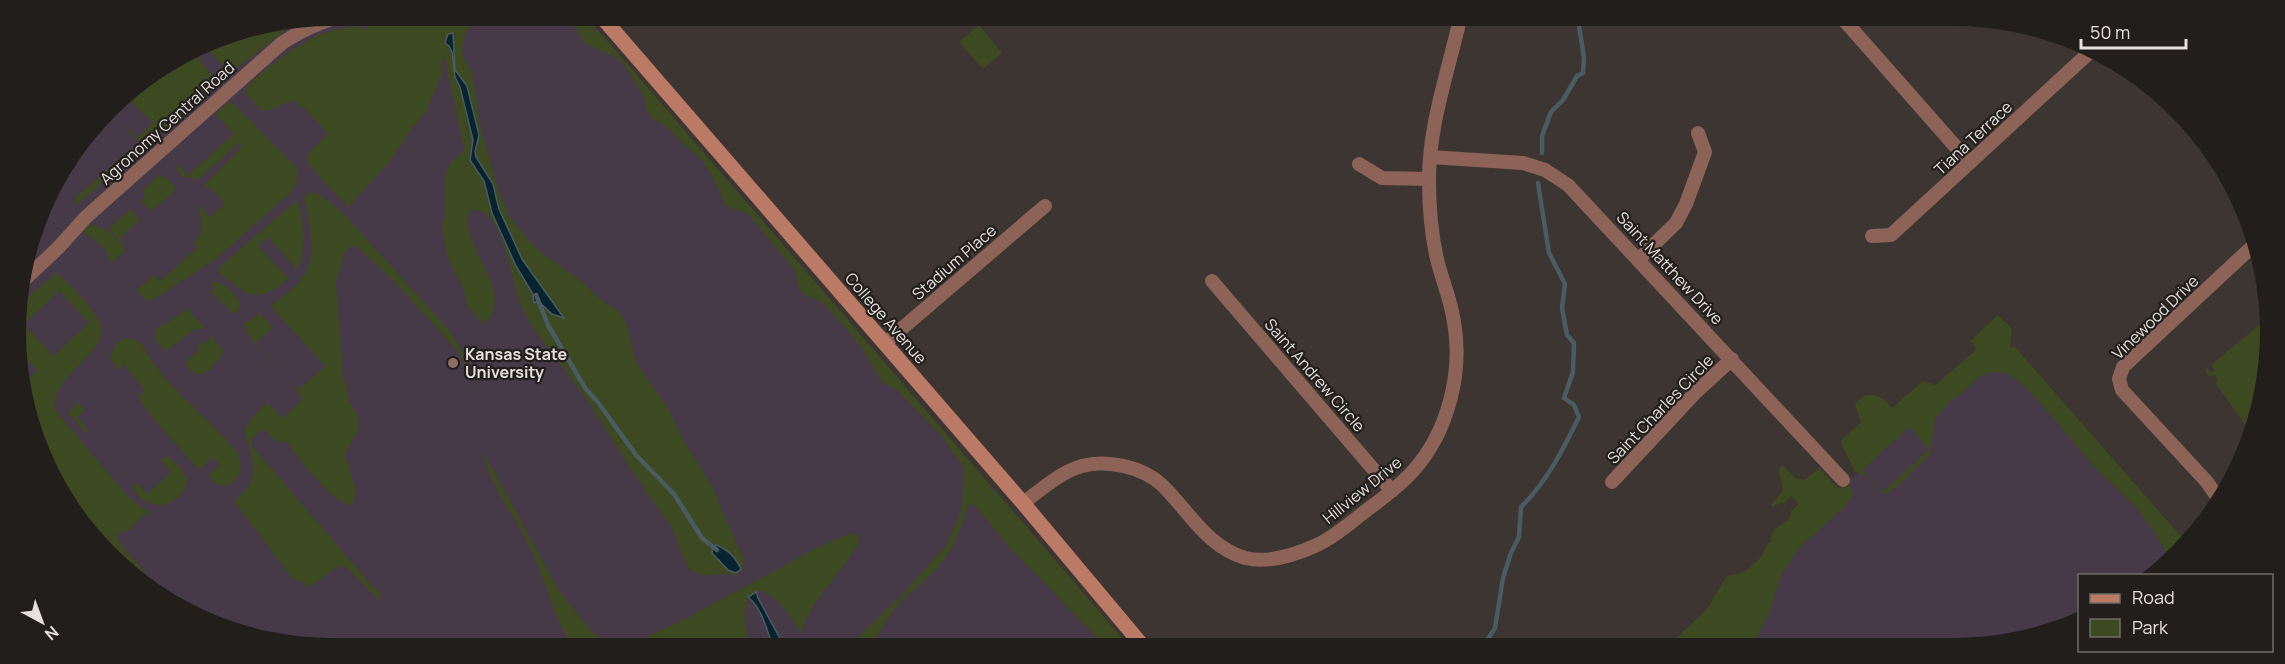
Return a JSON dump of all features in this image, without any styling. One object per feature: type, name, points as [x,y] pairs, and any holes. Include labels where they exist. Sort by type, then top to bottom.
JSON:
[{"type":"street","name":"Agronomy Central Road","points":[[31,274],[86,217],[263,58],[294,36],[316,26]]},
{"type":"street","name":"College Avenue","points":[[610,26],[1137,638]]},
{"type":"street","name":"Hillview Drive","points":[[1023,503],[1047,484],[1082,466],[1113,464],[1138,470],[1160,483],[1202,531],[1224,548],[1246,558],[1277,558],[1304,551],[1326,541],[1414,470],[1432,445],[1445,416],[1454,386],[1456,348],[1454,322],[1437,258],[1431,218],[1429,179],[1430,157],[1441,95],[1459,26]]},
{"type":"street","points":[[1849,26],[1970,163]]},
{"type":"street","name":"Tiana Terrace","points":[[1872,236],[1891,235],[2086,56]]},
{"type":"street","points":[[1639,259],[1676,223],[1686,204],[1705,152],[1698,133]]},
{"type":"street","name":"Saint Matthew Drive","points":[[1430,157],[1523,163],[1545,170],[1568,185],[1844,480]]},
{"type":"street","points":[[1359,164],[1382,178],[1429,179]]},
{"type":"street","name":"Stadium Place","points":[[885,343],[1045,207]]},
{"type":"street","name":"Vinewood Drive","points":[[2214,492],[2122,390],[2119,380],[2123,367],[2248,250]]},
{"type":"street","name":"Saint Andrew Circle","points":[[1212,281],[1392,490]]},
{"type":"street","name":"Saint Charles Circle","points":[[1612,482],[1696,392],[1732,359]]},
{"type":"shaded area","name":"Kansas State University","points":[[312,26],[595,26],[1122,638],[312,638],[292,636],[233,622],[196,607],[145,575],[115,549],[89,519],[57,468],[42,431],[28,372],[26,312],[36,253],[57,196],[89,145],[115,115],[145,89],[196,57],[233,42],[272,31]]},
{"type":"shaded area","points":[[2000,341],[2174,545],[2141,574],[2078,574],[2078,612],[2013,633],[1973,638],[1680,638]]},
{"type":"green space","points":[[360,26],[362,29],[368,26],[470,26],[465,34],[462,55],[472,72],[481,129],[498,188],[509,216],[539,251],[619,312],[626,323],[636,362],[669,410],[683,440],[714,489],[744,559],[742,571],[736,575],[703,575],[692,571],[668,522],[582,393],[540,338],[526,315],[520,303],[504,246],[491,219],[482,212],[471,210],[467,216],[467,225],[490,279],[495,299],[491,317],[483,324],[467,306],[464,290],[448,259],[442,229],[445,214],[445,175],[452,160],[464,150],[445,58],[441,61],[442,75],[426,112],[412,128],[391,160],[348,207],[308,164],[310,151],[328,134],[302,106],[298,109],[298,102],[290,101],[266,111],[245,93],[264,71],[307,41],[337,30]],"holes":[[[453,33],[455,70],[448,35]],[[455,70],[463,79],[473,114],[478,146],[475,152],[476,157],[495,190],[499,209],[521,259],[545,294],[563,315],[547,310],[538,301],[534,303],[533,294],[516,266],[492,213],[484,181],[475,169],[470,149],[473,140]],[[727,550],[738,563],[741,569],[728,570],[712,553]]]},
{"type":"green space","points":[[574,26],[596,27],[593,30],[595,32],[598,30],[991,486],[989,488],[992,491],[994,489],[1122,638],[1097,638],[1010,548],[974,504],[968,505],[954,542],[939,567],[905,597],[876,638],[858,638],[901,596],[947,544],[961,509],[963,467],[943,438],[896,389],[882,382],[859,344],[823,303],[799,290],[796,272],[748,214],[725,205],[703,162],[665,126],[652,118],[646,109],[645,100],[625,66],[618,59],[585,43]]},
{"type":"green space","points":[[980,26],[1002,53],[983,69],[959,42]]},
{"type":"green space","points":[[288,29],[230,73],[210,51],[253,36]]},
{"type":"green space","points":[[197,57],[212,75],[216,84],[214,89],[148,143],[136,140],[124,127],[137,138],[153,123],[131,101],[162,77]]},
{"type":"green space","points":[[228,102],[236,106],[297,168],[297,182],[291,192],[216,259],[159,296],[149,301],[145,300],[136,290],[154,275],[160,281],[198,247],[194,243],[200,233],[202,223],[197,203],[210,217],[225,204],[211,188],[203,186],[242,147],[239,143],[198,180],[181,176],[176,163],[188,175],[234,134],[215,114]]},
{"type":"green space","points":[[131,148],[136,153],[107,179],[102,174]]},
{"type":"green space","points":[[101,175],[105,180],[77,205],[73,200]]},
{"type":"green space","points":[[159,175],[168,179],[176,189],[170,197],[151,211],[140,201],[145,197],[143,190]]},
{"type":"green space","points":[[308,193],[319,194],[342,212],[449,330],[467,359],[476,396],[470,375],[458,352],[395,282],[357,247],[349,247],[344,254],[336,282],[343,375],[359,429],[345,454],[356,491],[352,505],[343,503],[325,489],[286,441],[276,442],[264,429],[252,439],[252,446],[372,586],[381,592],[380,601],[347,568],[340,566],[307,588],[302,582],[292,578],[235,503],[252,478],[252,457],[244,431],[253,416],[267,402],[282,418],[303,399],[286,379],[298,390],[325,366],[270,306],[299,282],[309,263],[311,241],[304,197]]},
{"type":"green space","points":[[297,200],[304,237],[302,257],[295,271],[294,266],[268,237],[258,246],[288,278],[287,280],[269,292],[254,295],[248,294],[218,273],[221,266]]},
{"type":"green space","points":[[131,209],[140,220],[121,237],[127,245],[125,246],[109,228]]},
{"type":"green space","points":[[91,224],[110,232],[126,250],[111,263],[104,247],[84,233],[84,230]]},
{"type":"green space","points":[[56,273],[91,308],[98,319],[101,331],[98,343],[91,353],[61,386],[56,398],[56,411],[128,497],[137,505],[152,512],[142,516],[130,529],[116,535],[121,545],[151,579],[118,551],[89,519],[57,468],[42,431],[31,392],[29,379],[37,371],[27,360],[26,326],[53,356],[89,323],[59,291],[26,322],[27,298]]},
{"type":"green space","points":[[210,283],[226,287],[237,298],[241,306],[234,314],[211,292],[214,289]]},
{"type":"green space","points":[[187,308],[204,327],[200,330],[194,329],[172,347],[164,350],[155,338],[156,328],[168,323]]},
{"type":"green space","points":[[260,313],[273,328],[256,342],[280,372],[245,331],[248,328],[243,325]]},
{"type":"green space","points":[[1998,315],[2012,329],[2010,348],[2014,346],[2181,536],[2170,549],[2165,553],[2157,536],[2137,508],[2098,471],[2030,391],[2009,374],[1992,372],[1980,376],[1965,391],[1950,401],[1935,419],[1930,455],[1898,486],[1886,494],[1882,493],[1868,477],[1855,472],[1842,445],[1842,439],[1861,422],[1855,404],[1865,396],[1875,395],[1892,408],[1923,381],[1935,385],[1976,350],[1970,341]],"holes":[[[1909,427],[1929,449],[1883,492],[1862,470]]]},
{"type":"green space","points":[[2260,325],[2257,372],[2245,425],[2216,384],[2217,379],[2214,375],[2208,376],[2205,370],[2207,368],[2212,373],[2215,370],[2211,365]]},
{"type":"green space","points":[[212,336],[224,352],[210,370],[199,375],[192,372],[186,365],[189,359],[198,350],[198,344],[204,344]]},
{"type":"green space","points":[[123,339],[132,339],[141,343],[161,373],[236,451],[241,465],[240,472],[233,482],[228,485],[214,483],[209,474],[220,465],[213,457],[201,469],[195,466],[152,417],[138,397],[139,392],[141,395],[145,391],[124,364],[118,370],[110,358],[116,343]]},
{"type":"green space","points":[[78,402],[85,410],[77,417],[89,430],[86,433],[68,413]]},
{"type":"green space","points":[[483,451],[558,589],[587,626],[600,638],[568,638],[529,546],[496,488]]},
{"type":"green space","points":[[166,456],[185,474],[188,482],[177,498],[161,505],[153,504],[145,501],[132,487],[137,483],[147,494],[171,472],[161,460]]},
{"type":"green space","points":[[1784,466],[1795,478],[1805,480],[1819,468],[1839,489],[1848,480],[1853,494],[1845,507],[1801,546],[1782,573],[1769,613],[1756,638],[1676,638],[1707,609],[1727,576],[1741,573],[1755,563],[1772,541],[1770,539],[1774,529],[1789,520],[1791,511],[1799,504],[1792,496],[1784,503],[1773,507],[1771,505],[1783,490],[1780,467]]},
{"type":"green space","points":[[851,533],[858,535],[857,546],[811,610],[801,634],[779,602],[759,590],[748,597],[745,609],[749,638],[645,638],[689,617],[815,549]]},
{"type":"water","points":[[453,33],[455,70],[467,86],[479,135],[476,157],[493,184],[499,209],[522,259],[564,318],[552,314],[538,301],[534,303],[533,294],[516,266],[492,213],[484,181],[470,160],[473,140],[460,87],[455,77],[452,52],[445,43],[448,34]]},
{"type":"water","points":[[716,545],[731,554],[741,569],[736,573],[728,570],[712,553],[713,546]]},
{"type":"water","points":[[756,592],[780,638],[770,638],[760,612],[748,597]]},
{"type":"waterway","points":[[1542,153],[1542,136],[1551,112],[1563,100],[1577,76],[1583,73],[1584,58],[1579,26]]},
{"type":"waterway","points":[[1489,638],[1495,628],[1503,578],[1519,537],[1521,507],[1530,498],[1561,453],[1579,417],[1574,405],[1564,398],[1573,372],[1574,343],[1567,335],[1562,308],[1565,284],[1549,253],[1538,183]]},
{"type":"waterway","points":[[536,295],[548,325],[585,388],[636,455],[674,494],[702,538],[717,550]]},
{"type":"place","name":"Kansas State University","points":[[453,363]]}]
